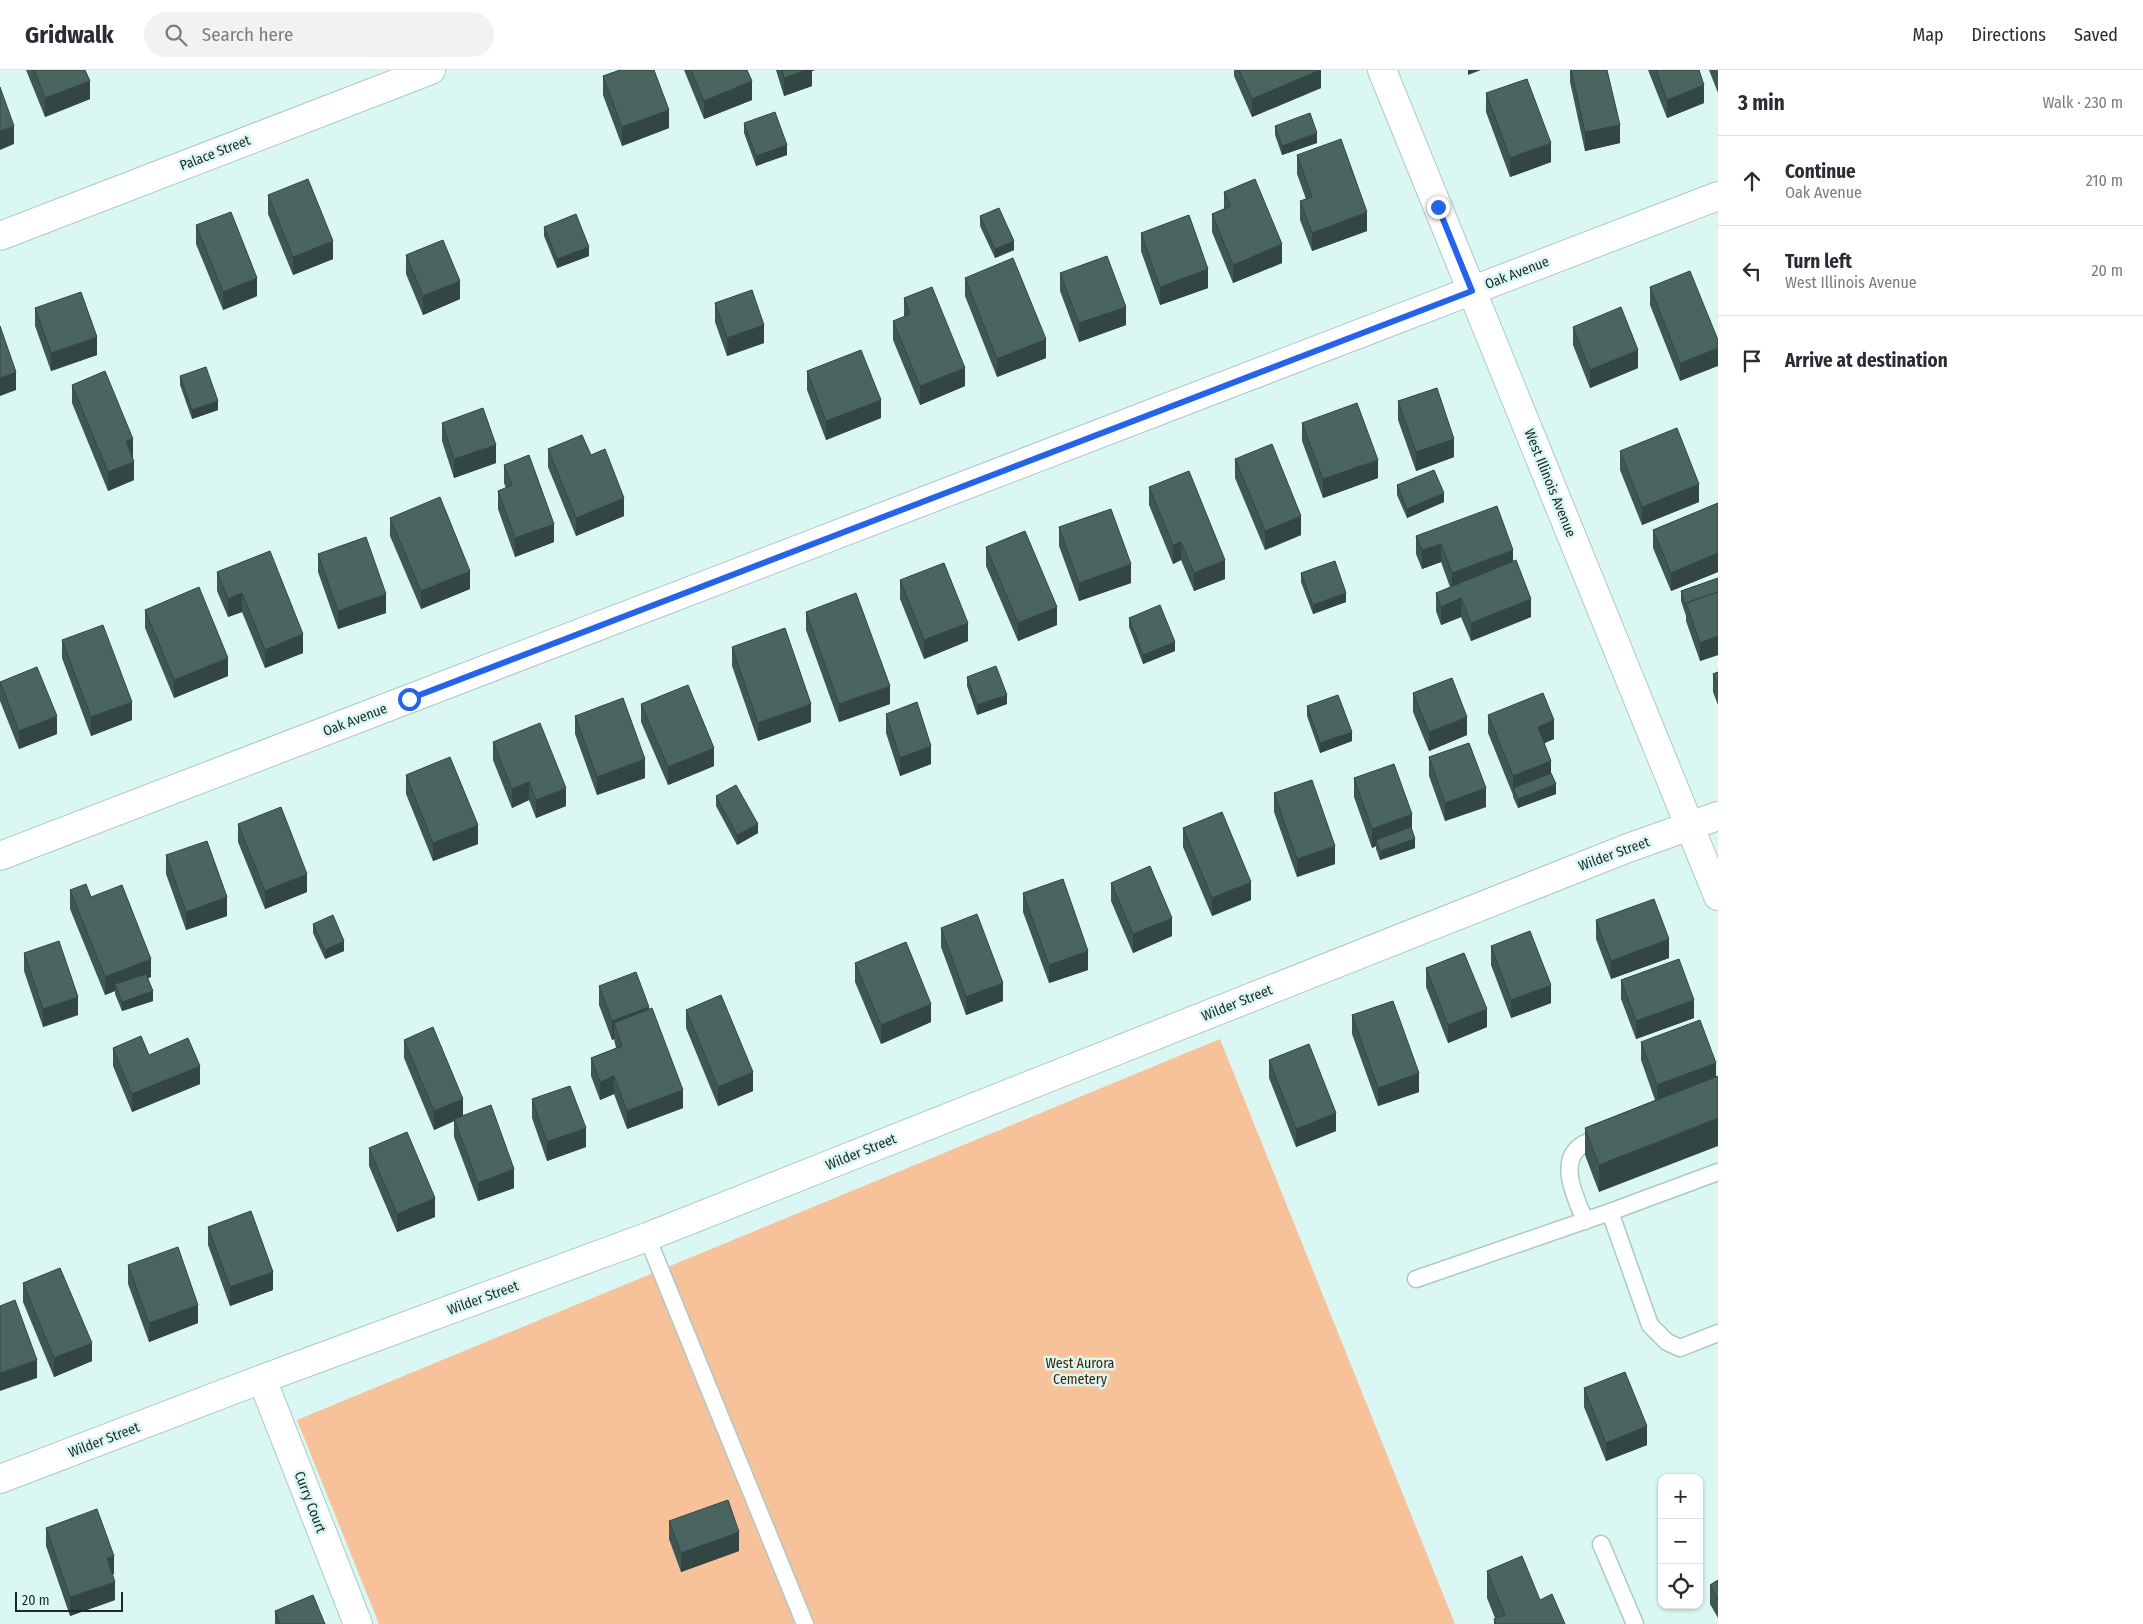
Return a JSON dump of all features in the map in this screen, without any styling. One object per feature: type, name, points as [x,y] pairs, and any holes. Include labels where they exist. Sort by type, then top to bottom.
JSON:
[{"type":"street","name":"Palace Street","points":[[0,236],[431,70]]},
{"type":"street","name":"West Illinois Avenue","points":[[1382,70],[1718,896]]},
{"type":"street","name":"Oak Avenue","points":[[0,856],[1718,196]]},
{"type":"street","name":"Wilder Street","points":[[0,1479],[262,1379],[647,1237],[1628,848],[1718,816]]},
{"type":"street","name":"Curry Court","points":[[262,1379],[358,1624]]},
{"type":"lane","points":[[1585,1220],[1570,1180],[1570,1162],[1581,1146],[1618,1132]]},
{"type":"lane","points":[[1416,1279],[1610,1212],[1718,1172]]},
{"type":"lane","points":[[1610,1212],[1650,1325],[1667,1342],[1680,1348],[1718,1333]]},
{"type":"lane","points":[[647,1237],[805,1624]]},
{"type":"lane","points":[[1601,1544],[1635,1624]]},
{"type":"green space","name":"West Aurora Cemetery","points":[[1220,1039],[1455,1624],[379,1624],[297,1420]]},
{"type":"building","points":[[34,70],[85,70],[90,81],[45,98]]},
{"type":"building","points":[[620,70],[654,70],[669,110],[622,127],[603,76]]},
{"type":"building","points":[[691,70],[747,70],[752,81],[704,101]]},
{"type":"building","points":[[782,70],[806,70],[784,78]]},
{"type":"building","points":[[1239,70],[1320,70],[1252,99]]},
{"type":"building","points":[[1571,70],[1607,70],[1620,125],[1585,132]]},
{"type":"building","points":[[1656,70],[1699,70],[1704,85],[1667,100]]},
{"type":"building","points":[[1527,79],[1551,143],[1510,158],[1486,93]]},
{"type":"building","points":[[0,87],[14,126],[0,131]]},
{"type":"building","points":[[775,112],[787,145],[756,156],[744,123]]},
{"type":"building","points":[[1310,113],[1317,133],[1282,146],[1275,126]]},
{"type":"building","points":[[1341,139],[1367,212],[1312,233],[1300,201],[1312,197],[1297,155]]},
{"type":"building","points":[[308,179],[333,241],[293,257],[268,195]]},
{"type":"building","points":[[1255,179],[1282,244],[1233,265],[1212,214],[1231,206],[1224,192]]},
{"type":"building","points":[[999,208],[1014,241],[995,249],[980,216]]},
{"type":"building","points":[[231,212],[257,278],[223,292],[196,225]]},
{"type":"building","points":[[576,214],[589,247],[557,259],[544,227]]},
{"type":"building","points":[[1189,215],[1208,269],[1160,287],[1141,233]]},
{"type":"building","points":[[443,240],[460,281],[423,296],[406,255]]},
{"type":"building","points":[[1107,256],[1126,307],[1079,323],[1060,273]]},
{"type":"building","points":[[1013,258],[1046,339],[997,359],[965,278]]},
{"type":"building","points":[[1690,271],[1718,340],[1718,348],[1680,363],[1650,287]]},
{"type":"building","points":[[932,287],[965,368],[920,386],[893,321],[910,314],[904,298]]},
{"type":"building","points":[[752,290],[764,325],[727,338],[715,303]]},
{"type":"building","points":[[81,292],[97,337],[51,353],[35,308]]},
{"type":"building","points":[[1621,307],[1638,350],[1590,370],[1573,327]]},
{"type":"building","points":[[0,326],[16,372],[0,378]]},
{"type":"building","points":[[861,350],[881,400],[826,421],[807,371]]},
{"type":"building","points":[[206,367],[218,401],[192,410],[180,376]]},
{"type":"building","points":[[105,371],[133,439],[126,441],[134,462],[108,472],[72,385]]},
{"type":"building","points":[[1437,388],[1454,439],[1416,452],[1398,401]]},
{"type":"building","points":[[1357,403],[1378,460],[1323,479],[1302,423]]},
{"type":"building","points":[[483,408],[496,445],[454,459],[442,423]]},
{"type":"building","points":[[1677,428],[1699,484],[1642,507],[1620,451]]},
{"type":"building","points":[[582,435],[591,455],[605,449],[624,498],[576,518],[548,449]]},
{"type":"building","points":[[1272,444],[1301,516],[1265,531],[1235,459]]},
{"type":"building","points":[[529,455],[554,524],[515,538],[498,491],[512,485],[504,465]]},
{"type":"building","points":[[1434,470],[1444,493],[1407,509],[1397,485]]},
{"type":"building","points":[[1189,471],[1225,560],[1194,573],[1181,542],[1173,545],[1149,487]]},
{"type":"building","points":[[440,497],[470,571],[421,591],[390,518]]},
{"type":"building","points":[[1718,503],[1718,553],[1671,573],[1653,530]]},
{"type":"building","points":[[1497,506],[1513,550],[1452,573],[1441,544],[1422,550],[1416,536]]},
{"type":"building","points":[[1111,509],[1131,564],[1079,583],[1059,527]]},
{"type":"building","points":[[1025,531],[1057,607],[1018,623],[986,547]]},
{"type":"building","points":[[366,537],[386,594],[338,611],[318,554]]},
{"type":"building","points":[[270,551],[303,634],[265,650],[242,593],[228,599],[217,572]]},
{"type":"building","points":[[1516,560],[1531,599],[1471,623],[1461,598],[1441,607],[1436,593]]},
{"type":"building","points":[[1335,561],[1346,593],[1313,605],[1301,573]]},
{"type":"building","points":[[944,563],[968,623],[924,640],[900,580]]},
{"type":"building","points":[[1718,578],[1718,592],[1686,603],[1686,607],[1681,591]]},
{"type":"building","points":[[199,587],[228,658],[174,680],[145,610]]},
{"type":"building","points":[[1718,592],[1718,636],[1700,643],[1686,603]]},
{"type":"building","points":[[856,593],[890,686],[839,704],[806,612]]},
{"type":"building","points":[[1160,605],[1175,642],[1143,655],[1129,618]]},
{"type":"building","points":[[103,625],[132,702],[91,717],[62,640]]},
{"type":"building","points":[[785,628],[811,704],[758,723],[732,647]]},
{"type":"building","points":[[996,666],[1007,695],[977,705],[967,677]]},
{"type":"building","points":[[37,667],[57,716],[19,731],[0,682]]},
{"type":"building","points":[[1718,672],[1718,686],[1713,674]]},
{"type":"building","points":[[1452,678],[1467,717],[1429,732],[1413,693]]},
{"type":"building","points":[[688,685],[714,748],[668,767],[641,704]]},
{"type":"building","points":[[1543,693],[1554,720],[1538,727],[1551,761],[1513,776],[1488,715]]},
{"type":"building","points":[[1338,695],[1352,732],[1320,743],[1307,706]]},
{"type":"building","points":[[623,698],[645,759],[597,777],[575,716]]},
{"type":"building","points":[[917,702],[931,746],[900,758],[886,714]]},
{"type":"building","points":[[540,723],[566,788],[536,800],[529,782],[512,789],[493,742]]},
{"type":"building","points":[[1469,743],[1486,788],[1445,803],[1429,757]]},
{"type":"building","points":[[450,757],[478,825],[433,843],[406,775]]},
{"type":"building","points":[[1394,764],[1412,814],[1372,829],[1354,778]]},
{"type":"building","points":[[1551,773],[1556,784],[1518,799],[1513,788]]},
{"type":"building","points":[[1312,780],[1335,846],[1297,859],[1274,793]]},
{"type":"building","points":[[736,785],[758,824],[737,835],[716,796]]},
{"type":"building","points":[[281,807],[307,874],[265,891],[238,824]]},
{"type":"building","points":[[1222,812],[1251,882],[1212,898],[1183,828]]},
{"type":"building","points":[[1411,827],[1415,839],[1380,851],[1376,840]]},
{"type":"building","points":[[207,841],[227,897],[186,912],[166,855]]},
{"type":"building","points":[[1150,866],[1172,918],[1133,934],[1111,883]]},
{"type":"building","points":[[1063,879],[1088,951],[1049,965],[1023,893]]},
{"type":"building","points":[[86,884],[91,897],[122,885],[151,959],[105,977],[70,890]]},
{"type":"building","points":[[1654,899],[1669,939],[1611,961],[1596,920]]},
{"type":"building","points":[[977,914],[1003,983],[966,997],[941,928]]},
{"type":"building","points":[[333,915],[344,941],[325,950],[313,924]]},
{"type":"building","points":[[1530,931],[1551,985],[1511,1000],[1491,946]]},
{"type":"building","points":[[59,941],[78,997],[43,1009],[24,953]]},
{"type":"building","points":[[906,942],[931,1004],[881,1025],[855,963]]},
{"type":"building","points":[[1464,953],[1487,1009],[1448,1025],[1426,968]]},
{"type":"building","points":[[1679,959],[1694,1000],[1636,1021],[1621,980]]},
{"type":"building","points":[[636,972],[649,1007],[612,1021],[599,986]]},
{"type":"building","points":[[146,974],[153,991],[122,1002],[115,984]]},
{"type":"building","points":[[721,995],[753,1072],[718,1087],[686,1010]]},
{"type":"building","points":[[1393,1001],[1419,1073],[1378,1088],[1352,1015]]},
{"type":"building","points":[[652,1008],[683,1090],[627,1111],[614,1076],[600,1082],[591,1058],[622,1046],[614,1023]]},
{"type":"building","points":[[1700,1020],[1716,1063],[1657,1085],[1641,1042]]},
{"type":"building","points":[[433,1027],[463,1099],[434,1111],[404,1040]]},
{"type":"building","points":[[141,1036],[149,1055],[188,1038],[200,1066],[132,1094],[113,1048]]},
{"type":"building","points":[[1309,1044],[1336,1113],[1296,1129],[1269,1060]]},
{"type":"building","points":[[1718,1076],[1718,1118],[1599,1165],[1585,1128]]},
{"type":"building","points":[[570,1086],[586,1128],[547,1142],[532,1099]]},
{"type":"building","points":[[491,1105],[514,1169],[478,1183],[454,1119]]},
{"type":"building","points":[[407,1132],[435,1198],[397,1214],[369,1148]]},
{"type":"building","points":[[251,1211],[273,1272],[230,1287],[208,1227]]},
{"type":"building","points":[[178,1247],[198,1305],[149,1323],[128,1265]]},
{"type":"building","points":[[60,1268],[92,1343],[54,1358],[23,1283]]},
{"type":"building","points":[[15,1300],[37,1360],[0,1373],[0,1306]]},
{"type":"building","points":[[1625,1372],[1647,1426],[1606,1443],[1584,1388]]},
{"type":"building","points":[[728,1500],[739,1532],[681,1553],[669,1521]]},
{"type":"building","points":[[97,1509],[114,1556],[107,1558],[115,1582],[70,1597],[46,1528]]},
{"type":"building","points":[[1522,1556],[1540,1600],[1552,1594],[1565,1624],[1496,1624],[1494,1619],[1505,1615],[1487,1571]]},
{"type":"building","points":[[1718,1580],[1718,1600],[1710,1585]]},
{"type":"building","points":[[313,1595],[325,1624],[280,1624],[275,1611]]},
{"type":"route","points":[[409,699],[1472,291],[1438,207]]}]
